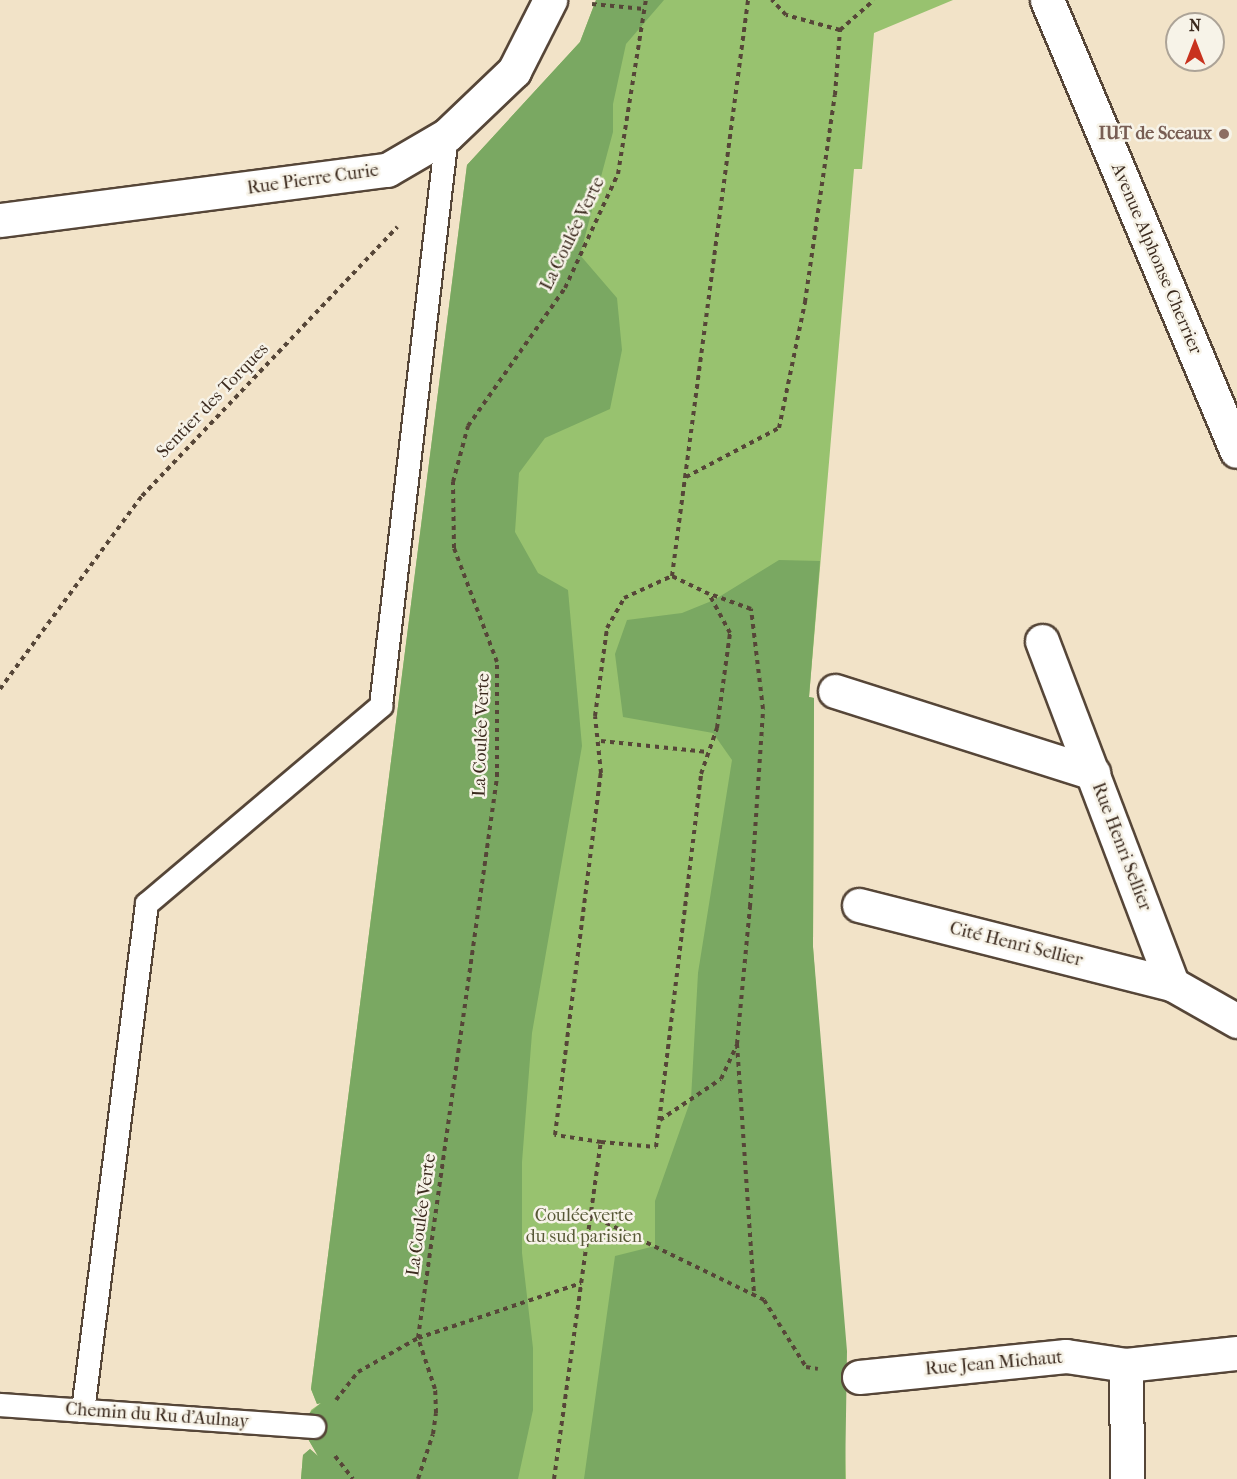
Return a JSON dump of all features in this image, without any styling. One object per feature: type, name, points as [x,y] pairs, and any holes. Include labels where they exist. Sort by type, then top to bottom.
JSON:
[{"type":"street","name":"Avenue Alphonse Cherrier","points":[[1047,0],[1237,451]]},
{"type":"street","name":"Rue Pierre Curie","points":[[0,220],[387,170],[447,135],[514,71],[565,1]]},
{"type":"street","name":"Rue Henri Sellier","points":[[1042,641],[1172,984]]},
{"type":"street","points":[[836,691],[1093,773]]},
{"type":"street","name":"Cité Henri Sellier","points":[[859,905],[1172,984]]},
{"type":"street","points":[[1172,984],[1237,1021]]},
{"type":"street","name":"Rue Jean Michaut","points":[[859,1377],[1066,1356],[1126,1365],[1237,1353]]},
{"type":"street","points":[[1126,1365],[1127,1479]]},
{"type":"lane","points":[[83,1411],[147,904],[381,706],[447,135]]},
{"type":"lane","name":"Chemin du Ru d'Aulnay","points":[[0,1405],[314,1427]]},
{"type":"path","name":"La Coulée Verte","points":[[418,1479],[433,1434],[436,1413],[435,1389],[418,1338],[497,777],[497,662],[454,548],[453,482],[468,426],[565,288],[618,174],[646,0]]},
{"type":"path","points":[[672,576],[748,0]]},
{"type":"path","points":[[772,0],[786,15],[840,30]]},
{"type":"path","points":[[686,477],[779,428],[806,291],[836,95],[840,30],[874,0]]},
{"type":"path","points":[[565,1],[645,9]]},
{"type":"path","name":"Sentier des Torques","points":[[0,690],[142,496],[403,216]]},
{"type":"path","points":[[672,576],[709,594],[751,609],[763,709],[750,907],[737,1044],[754,1295]]},
{"type":"path","points":[[672,576],[624,598],[608,628],[595,716],[601,741],[601,773],[555,1135],[601,1142],[656,1146],[701,774],[717,728],[730,633],[709,594]]},
{"type":"path","points":[[601,741],[707,753]]},
{"type":"path","points":[[660,1121],[721,1079],[737,1044]]},
{"type":"path","points":[[554,1479],[601,1142]]},
{"type":"path","points":[[590,1215],[764,1300],[806,1367],[859,1377]]},
{"type":"path","points":[[314,1427],[358,1372],[418,1338],[581,1283]]},
{"type":"green space","name":"Coulée verte du sud parisien","points":[[596,0],[953,0],[874,33],[862,169],[854,169],[809,697],[814,698],[813,947],[843,1372],[846,1479],[301,1479],[303,1455],[310,1449],[318,1456],[304,1432],[311,1410],[321,1403],[317,1404],[311,1389],[467,165],[580,42]]},
{"type":"green space","points":[[596,0],[664,0],[626,44],[613,104],[613,132],[580,255],[617,298],[622,350],[610,409],[545,438],[519,473],[515,532],[538,573],[568,590],[582,746],[532,1033],[522,1162],[522,1253],[533,1348],[533,1410],[518,1479],[301,1479],[303,1455],[310,1449],[318,1456],[304,1432],[306,1416],[321,1403],[317,1404],[311,1389],[467,165],[580,42]]},
{"type":"green space","points":[[779,560],[820,561],[809,697],[814,698],[813,947],[847,1351],[845,1479],[584,1479],[615,1256],[655,1246],[655,1201],[691,1099],[698,973],[732,760],[713,733],[623,717],[615,654],[627,620],[682,613],[714,600]]},
{"type":"place","name":"IUT de Sceaux","points":[[1224,134]]}]
